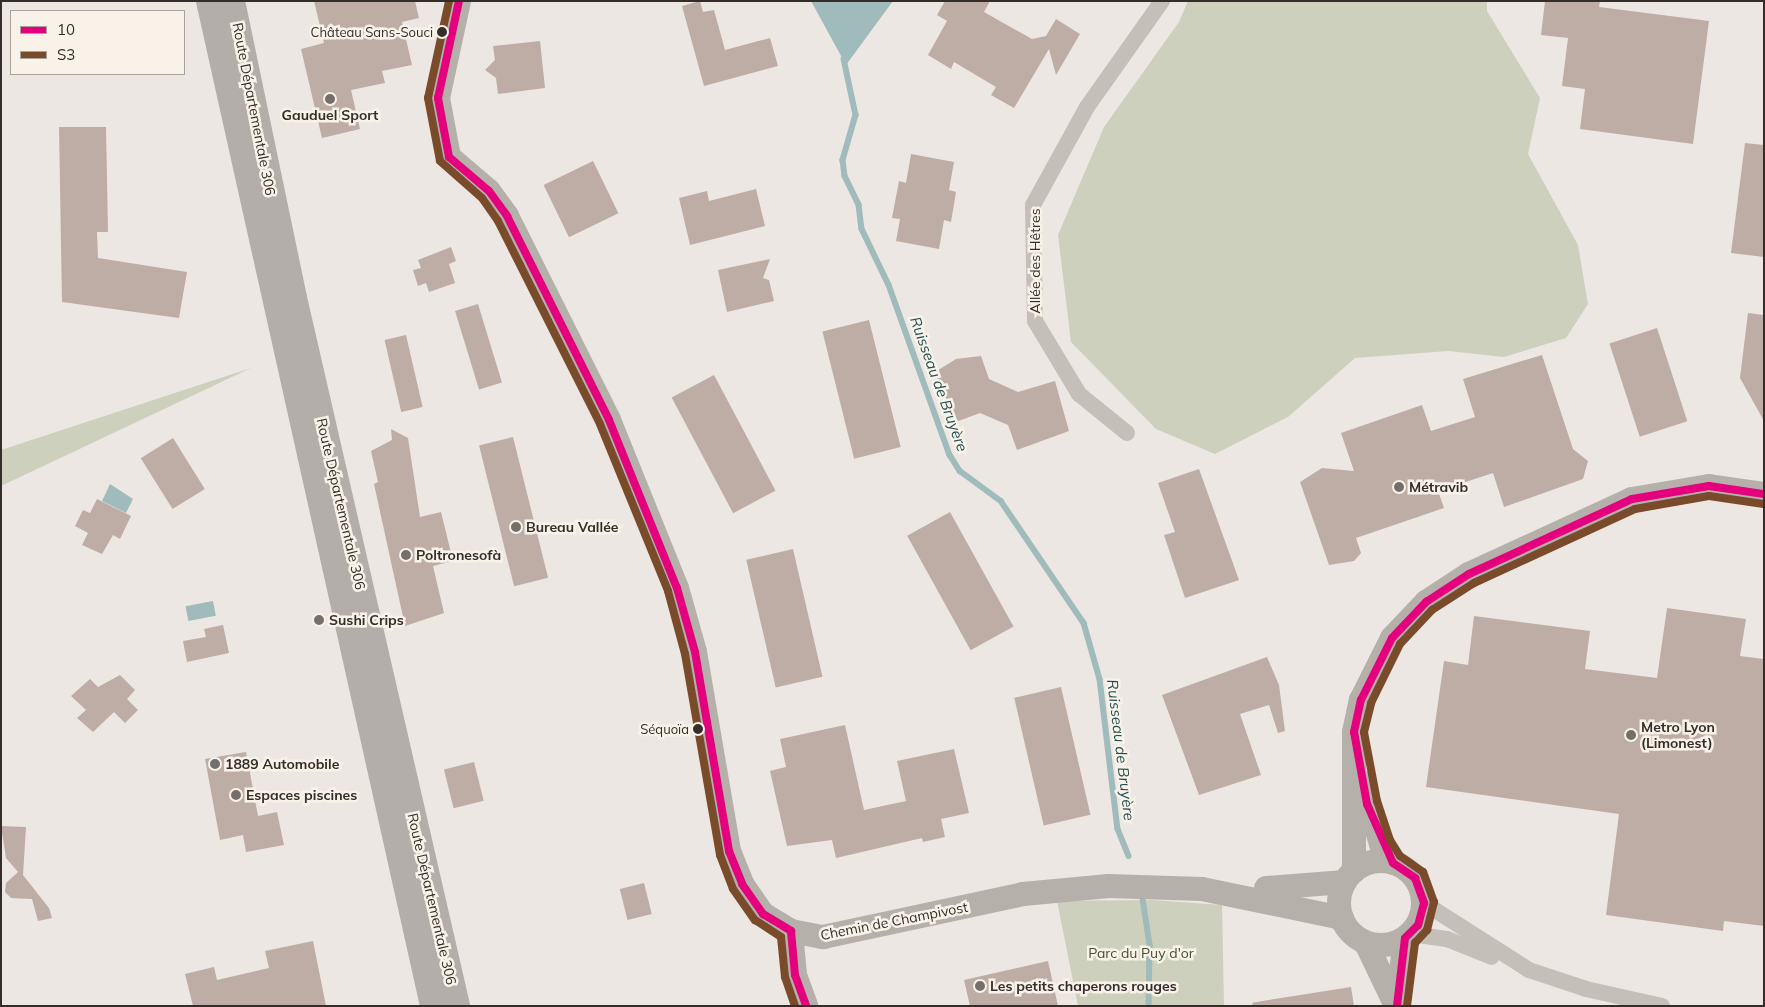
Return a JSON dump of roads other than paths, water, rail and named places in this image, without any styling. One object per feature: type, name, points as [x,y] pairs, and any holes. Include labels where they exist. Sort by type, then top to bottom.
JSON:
[{"type":"main road","name":"Route Départementale 306","points":[[209,1],[432,1006]]},
{"type":"main road","name":"Route Départementale 306","points":[[232,1],[294,298],[458,1006]]},
{"type":"street","name":"Chemin de Champivost","points":[[459,1],[438,98],[450,157],[489,192],[506,216],[609,420],[677,588],[693,643],[729,851],[742,884],[762,914],[791,931],[823,937],[1023,894],[1073,888],[1290,890],[1350,876]]},
{"type":"street","name":"Allée des Hêtres","points":[[1127,433],[1078,394],[1035,321],[1033,205],[1087,107],[1162,1]]},
{"type":"street","points":[[1396,1006],[1366,943],[1342,918],[1339,900],[1350,876],[1354,732],[1361,700],[1392,638],[1426,602],[1469,574],[1632,500],[1709,486],[1764,494]]},
{"type":"street","points":[[1354,732],[1367,804],[1393,863]]},
{"type":"street","points":[[1350,876],[1373,862],[1393,863],[1415,878],[1424,903],[1529,970]]},
{"type":"street","name":"Chemin de Champivost","points":[[1202,889],[1342,918]]},
{"type":"street","points":[[1396,1006],[1408,936],[1424,903]]},
{"type":"street","points":[[791,931],[795,975],[806,1006]]},
{"type":"street","points":[[1366,943],[1393,944],[1408,936],[1446,939],[1586,989],[1662,1006]]},
{"type":"water","points":[[811,1],[847,2],[893,1],[846,65]]},
{"type":"water","points":[[110,484],[133,499],[126,513],[102,501]]},
{"type":"water","points":[[213,601],[216,616],[188,621],[186,606]]},
{"type":"waterway","name":"Ruisseau de Bruyère","points":[[844,59],[856,115],[843,160],[845,176],[859,205],[862,229],[889,285],[950,455],[960,471],[1001,501],[1084,623],[1100,679],[1118,829],[1129,856]]},
{"type":"waterway","name":"Ruisseau de Bruyère","points":[[1143,899],[1150,945],[1149,1006]]},
{"type":"place","name":"Château Sans-Souci","points":[[442,32]]},
{"type":"place","name":"Gauduel Sport","points":[[330,99]]},
{"type":"place","name":"Métravib","points":[[1399,487]]},
{"type":"place","name":"Bureau Vallée","points":[[516,527]]},
{"type":"place","name":"Poltronesofà","points":[[406,555]]},
{"type":"place","name":"Sushi Crips","points":[[319,620]]},
{"type":"place","name":"Séquoïa","points":[[698,729]]},
{"type":"place","name":"Metro Lyon (Limonest)","points":[[1631,735]]},
{"type":"place","name":"1889 Automobile","points":[[215,764]]},
{"type":"place","name":"Espaces piscines","points":[[236,795]]},
{"type":"place","name":"Les petits chaperons rouges","points":[[980,986]]},
{"type":"park label","name":"Parc du Puy d'or","points":[[1141,953]]}]
